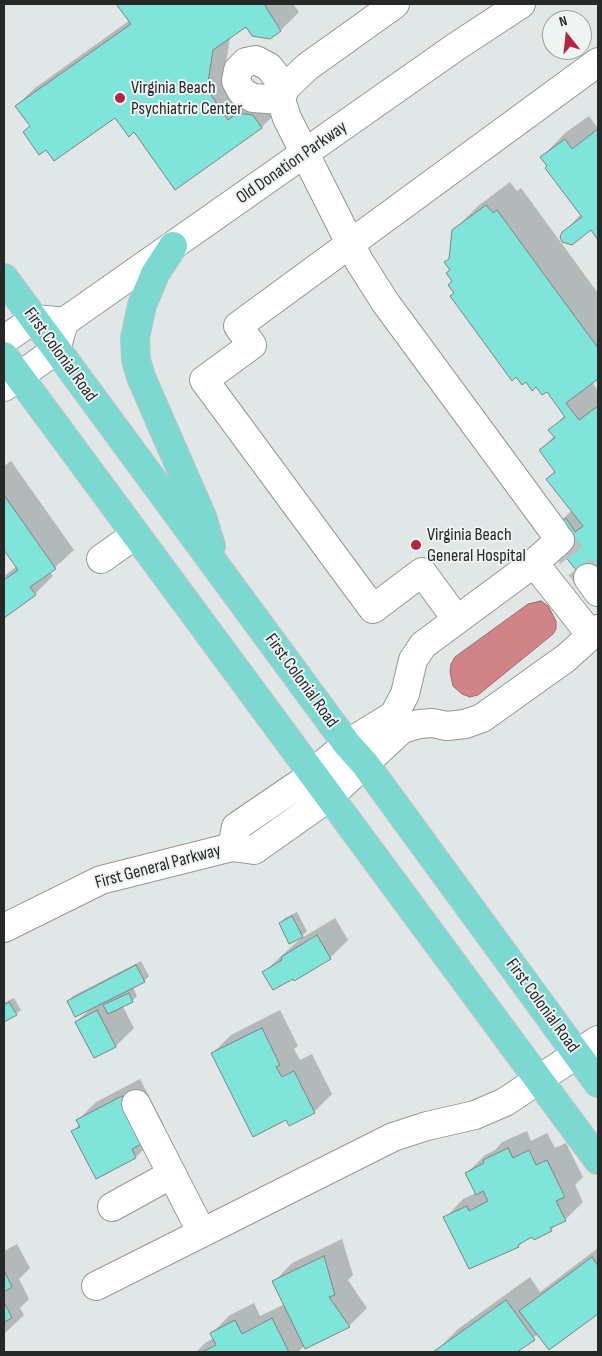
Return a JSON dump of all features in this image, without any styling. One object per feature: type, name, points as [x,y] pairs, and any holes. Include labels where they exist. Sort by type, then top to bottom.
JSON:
[{"type":"main road","points":[[173,246],[155,274],[142,305],[135,338],[136,360],[141,377],[202,517],[221,573]]},
{"type":"main road","name":"First Colonial Road","points":[[4,278],[347,744],[365,764],[588,1048],[598,1083]]},
{"type":"main road","points":[[9,373],[135,535],[598,1160]]},
{"type":"street","points":[[350,244],[287,118],[283,94],[307,67],[395,4]]},
{"type":"street","name":"Old Donation Parkway","points":[[64,322],[520,4]]},
{"type":"street","points":[[457,620],[422,572],[373,609],[204,380],[252,344],[238,326],[598,62]]},
{"type":"street","name":"First General Parkway","points":[[232,847],[236,827],[312,773],[347,744],[394,715],[405,694],[413,660],[423,645],[534,563],[557,536],[385,302],[358,261],[350,244]]},
{"type":"street","points":[[4,340],[34,319],[64,322],[56,350],[9,373]]},
{"type":"street","points":[[101,560],[135,535]]},
{"type":"street","points":[[534,563],[595,632]]},
{"type":"street","name":"First General Parkway","points":[[4,928],[101,880],[232,847],[254,850],[329,797],[402,729],[419,724],[432,723],[447,726],[465,724],[482,718],[566,658],[595,632]]},
{"type":"street","points":[[96,1286],[393,1137],[427,1126],[474,1115],[505,1102],[588,1048]]},
{"type":"street","points":[[136,1104],[202,1233]]},
{"type":"street","points":[[112,1207],[172,1174]]},
{"type":"shaded area","points":[[541,601],[548,606],[556,621],[556,629],[553,634],[478,695],[470,697],[462,694],[453,686],[450,672],[451,664],[455,657],[528,604]]},
{"type":"building","name":"Virginia Beach Psychiatric Center","points":[[116,4],[264,4],[281,31],[270,39],[252,36],[246,27],[213,50],[207,89],[228,120],[237,113],[253,115],[262,128],[175,190],[134,132],[129,137],[115,118],[54,161],[46,150],[39,155],[23,132],[30,126],[15,106],[131,24]]},
{"type":"building","points":[[598,129],[598,240],[591,230],[572,245],[562,242],[560,237],[562,232],[582,217],[545,168],[547,166],[540,157],[565,139],[572,149]]},
{"type":"building","points":[[486,205],[493,213],[497,210],[598,348],[598,379],[566,403],[579,420],[598,406],[598,581],[577,571],[557,543],[555,526],[566,518],[575,532],[583,526],[546,479],[555,472],[539,450],[555,438],[548,430],[565,417],[547,392],[542,395],[536,387],[532,391],[526,382],[522,385],[516,377],[512,381],[450,296],[454,293],[448,285],[452,281],[446,273],[450,270],[444,262],[449,259],[452,230]]},
{"type":"building","points":[[4,495],[56,569],[30,587],[36,595],[4,618],[4,580],[18,570],[4,550]]},
{"type":"building","points":[[292,916],[303,937],[289,944],[279,923]]},
{"type":"building","points":[[317,935],[331,959],[294,981],[293,979],[273,990],[262,972],[282,960],[281,957]]},
{"type":"building","points":[[136,965],[145,982],[75,1017],[67,1001]]},
{"type":"building","points":[[129,993],[133,1002],[108,1014],[103,1005]]},
{"type":"building","points":[[9,1002],[17,1015],[4,1022],[4,1005]]},
{"type":"building","points":[[97,1010],[116,1047],[94,1058],[75,1022]]},
{"type":"building","points":[[262,1028],[280,1065],[276,1067],[282,1077],[294,1071],[315,1113],[289,1126],[286,1120],[253,1137],[211,1053]]},
{"type":"building","points":[[122,1096],[145,1142],[132,1149],[136,1158],[96,1179],[71,1131],[80,1127],[76,1120]]},
{"type":"building","points":[[508,1148],[513,1158],[529,1150],[536,1165],[547,1160],[565,1197],[556,1201],[566,1221],[550,1228],[552,1231],[534,1240],[532,1237],[518,1245],[519,1247],[469,1269],[443,1217],[467,1206],[469,1211],[488,1201],[483,1191],[476,1195],[465,1173],[484,1163],[483,1160]]},
{"type":"building","points":[[324,1256],[335,1295],[329,1297],[350,1327],[305,1349],[272,1281]]},
{"type":"building","points":[[592,1257],[598,1266],[598,1314],[549,1350],[519,1311]]},
{"type":"building","points":[[4,1270],[12,1287],[4,1292]]},
{"type":"building","points":[[506,1300],[535,1340],[517,1352],[433,1352]]},
{"type":"building","points":[[4,1302],[12,1318],[4,1322]]},
{"type":"building","points":[[272,1318],[289,1352],[202,1352],[216,1345],[210,1333],[235,1320],[242,1334]]},
{"type":"tunnel","points":[[555,533],[588,578]]},
{"type":"place","name":"Virginia Beach Psychiatric Center","points":[[120,98]]},
{"type":"place","name":"Virginia Beach General Hospital","points":[[416,545]]}]
